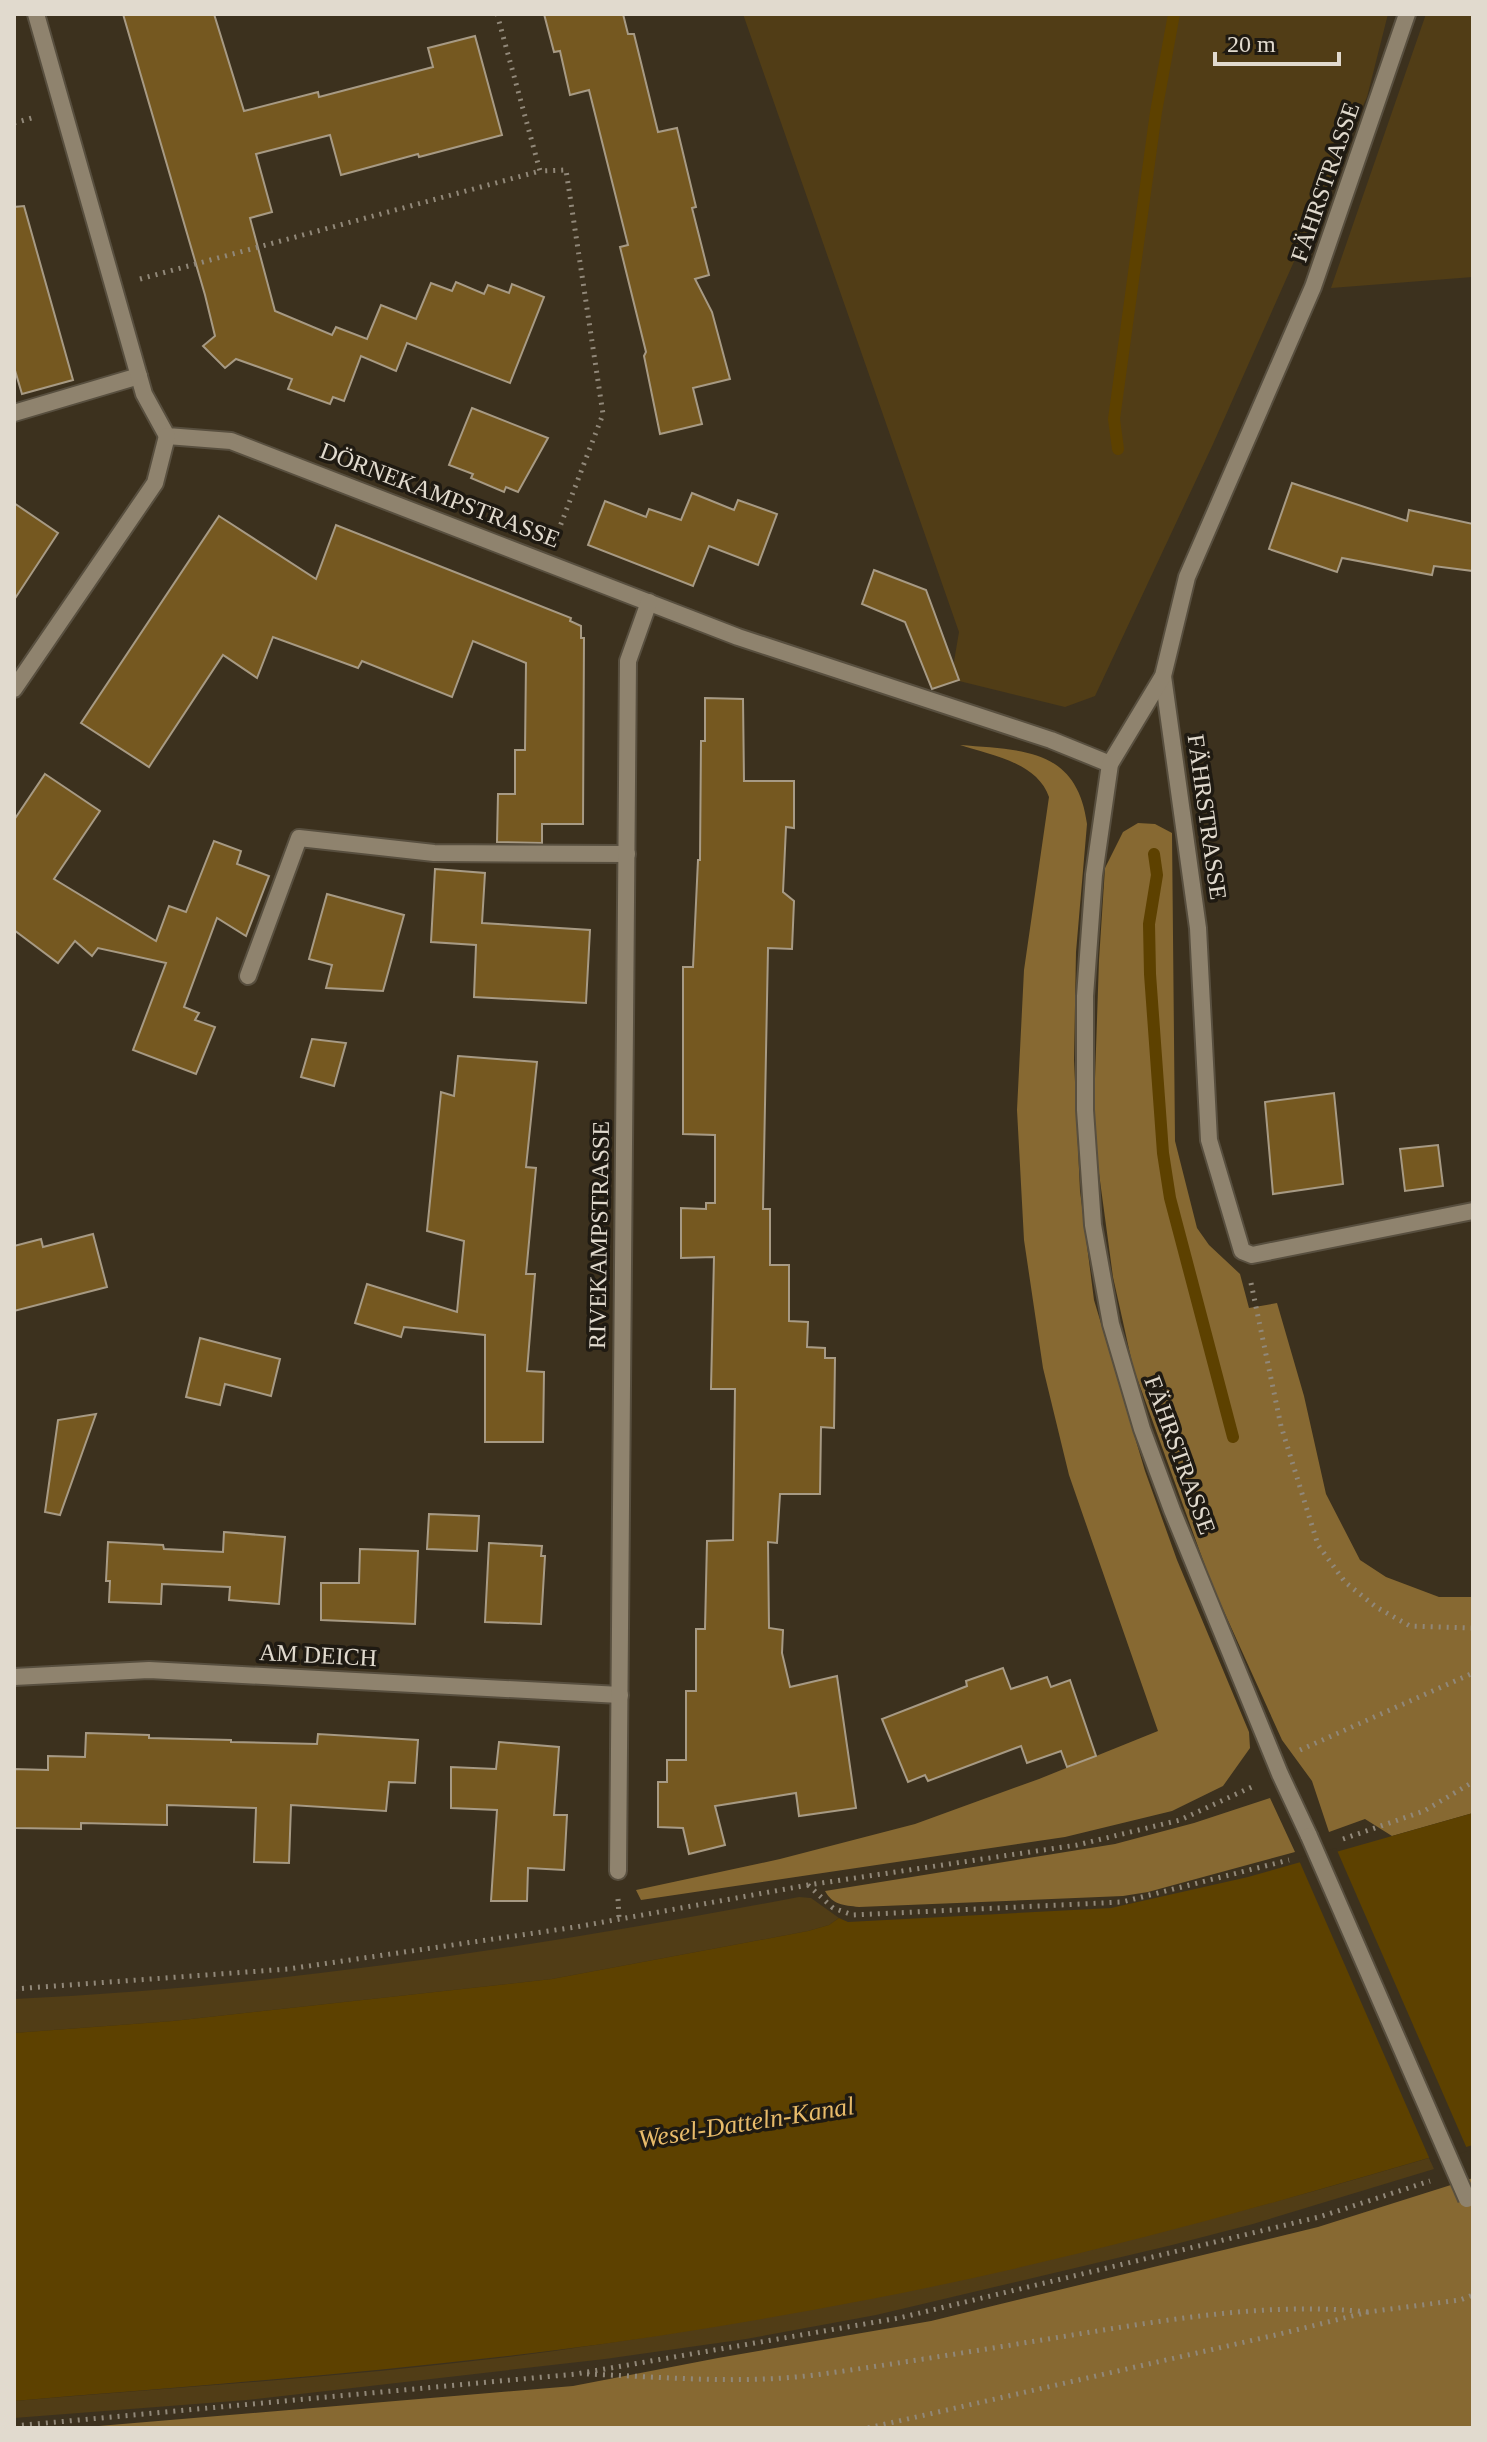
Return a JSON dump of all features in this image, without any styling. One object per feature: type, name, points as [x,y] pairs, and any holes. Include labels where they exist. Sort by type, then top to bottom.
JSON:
[{"type":"street","points":[[14,689],[155,483],[167,436],[144,394],[36,14]]},
{"type":"street","name":"FÄHRSTRASSE","points":[[1407,14],[1313,287],[1187,577],[1163,676],[1110,764],[1094,875],[1085,996],[1085,1110],[1093,1225],[1111,1324],[1142,1429],[1280,1774],[1470,2205]]},
{"type":"street","points":[[14,413],[139,376]]},
{"type":"street","name":"DÖRNEKAMPSTRASSE","points":[[167,436],[231,441],[738,637],[1051,740],[1110,764]]},
{"type":"street","name":"RIVEKAMPSTRASSE","points":[[618,1871],[628,661],[649,602]]},
{"type":"street","name":"FÄHRSTRASSE","points":[[1163,676],[1198,928],[1209,1140],[1242,1251]]},
{"type":"street","points":[[248,976],[299,838],[434,853],[627,854]]},
{"type":"street","points":[[1242,1251],[1252,1255],[1473,1211]]},
{"type":"street","name":"AM DEICH","points":[[14,1677],[149,1670],[620,1695]]},
{"type":"path","points":[[497,14],[540,171]]},
{"type":"path","points":[[113,286],[540,171],[566,170],[603,414],[547,562]]},
{"type":"path","points":[[1242,1251],[1259,1313],[1281,1426],[1318,1545],[1345,1582],[1376,1607],[1410,1626],[1473,1628]]},
{"type":"path","points":[[14,1989],[288,1969],[576,1927],[808,1885],[1092,1841],[1180,1820],[1280,1774],[1302,1749],[1473,1673]]},
{"type":"path","points":[[1338,1841],[1424,1811],[1473,1782]]},
{"type":"path","points":[[808,1885],[833,1908],[853,1915],[1122,1902],[1293,1859]]},
{"type":"path","points":[[14,2426],[576,2374],[899,2318],[1319,2217],[1437,2179]]},
{"type":"path","points":[[868,2428],[1368,2312],[1460,2300],[1473,2295]]},
{"type":"path","points":[[576,2374],[756,2381],[820,2375],[1218,2314],[1326,2307],[1368,2312]]},
{"type":"shaded area","points":[[743,14],[1388,14],[1367,97],[1213,444],[1095,696],[1065,707],[951,679],[959,632]]},
{"type":"shaded area","points":[[1426,14],[1473,14],[1473,277],[1331,288]]},
{"type":"shaded area","points":[[960,745],[1025,752],[1043,758],[1059,767],[1072,780],[1081,799],[1087,824],[1076,952],[1074,1060],[1080,1191],[1094,1300],[1145,1471],[1177,1560],[1249,1732],[1250,1748],[1223,1786],[1172,1811],[1065,1837],[641,1900],[636,1890],[780,1859],[915,1824],[1158,1731],[1069,1475],[1043,1368],[1024,1240],[1017,1110],[1024,970],[1049,797],[1043,785],[1023,768]]},
{"type":"shaded area","points":[[1138,823],[1155,824],[1172,833],[1175,1141],[1197,1228],[1209,1245],[1240,1274],[1249,1308],[1277,1303],[1304,1396],[1326,1494],[1360,1560],[1386,1577],[1439,1597],[1473,1597],[1473,1813],[1392,1836],[1365,1819],[1329,1832],[1312,1781],[1282,1740],[1212,1585],[1133,1367],[1113,1277],[1098,1166],[1094,1108],[1105,868],[1123,832]]},
{"type":"shaded area","points":[[1270,1798],[1295,1852],[1148,1892],[1123,1896],[859,1907],[835,1902],[825,1891],[1115,1844]]},
{"type":"shaded area","points":[[799,1897],[811,1898],[839,1918],[829,1925],[808,1931],[552,1979],[173,2021],[14,2033],[14,1999],[212,1985],[408,1962],[604,1932]]},
{"type":"shaded area","points":[[1429,2158],[1434,2169],[1253,2224],[876,2315],[746,2339],[605,2359],[247,2400],[14,2418],[14,2401],[419,2367],[554,2351],[776,2316],[1104,2246]]},
{"type":"shaded area","points":[[1473,2178],[1473,2428],[75,2428],[573,2386],[931,2321],[1318,2227]]},
{"type":"water","name":"Wesel-Datteln-Kanal","points":[[1473,1813],[1473,2145],[1247,2210],[1019,2268],[787,2315],[482,2359],[14,2401],[14,2033],[173,2021],[552,1979],[808,1931],[829,1925],[839,1918],[848,1922],[1111,1908],[1248,1877]]},
{"type":"pier","points":[[1336,1848],[1468,2151],[1431,2162],[1298,1858]]},
{"type":"building","points":[[123,14],[214,14],[244,111],[318,92],[319,97],[433,67],[428,48],[475,36],[502,135],[341,175],[330,135],[256,154],[272,212],[250,218],[275,311],[332,335],[336,327],[367,339],[381,305],[416,319],[431,283],[452,291],[456,282],[484,294],[488,285],[509,293],[512,284],[544,297],[510,383],[407,343],[396,371],[361,356],[344,401],[333,397],[330,404],[288,389],[292,379],[236,359],[225,368],[203,346],[215,336]]},
{"type":"building","points":[[544,14],[623,14],[628,34],[634,34],[658,132],[677,128],[709,275],[695,279],[712,312],[730,379],[693,388],[702,424],[660,434],[644,356],[646,352],[620,247],[628,245],[589,90],[570,95],[560,51],[554,52]]},
{"type":"building","points":[[24,206],[73,380],[22,394],[14,367],[14,207]]},
{"type":"building","points":[[472,408],[548,438],[518,492],[506,487],[504,492],[471,478],[473,474],[449,465]]},
{"type":"building","points":[[1292,483],[1407,521],[1409,510],[1473,524],[1473,571],[1434,566],[1432,575],[1342,558],[1337,572],[1269,549]]},
{"type":"building","points":[[692,493],[734,510],[738,500],[777,514],[758,565],[709,546],[693,586],[588,545],[605,501],[646,517],[649,509],[681,520]]},
{"type":"building","points":[[14,503],[58,533],[14,600]]},
{"type":"building","points":[[219,516],[316,579],[336,525],[571,618],[570,621],[581,626],[581,638],[584,638],[583,824],[542,824],[542,843],[497,842],[498,794],[515,794],[515,750],[525,750],[526,663],[473,641],[452,697],[362,661],[358,668],[273,637],[257,678],[223,655],[149,767],[81,723]]},
{"type":"building","points":[[874,570],[926,590],[959,680],[932,689],[905,622],[862,604]]},
{"type":"building","points":[[705,698],[743,699],[744,781],[794,781],[794,828],[786,827],[783,892],[794,901],[792,949],[768,948],[763,1209],[770,1209],[770,1265],[789,1265],[789,1321],[808,1322],[807,1347],[825,1348],[825,1358],[835,1358],[834,1428],[821,1427],[820,1494],[780,1494],[777,1543],[768,1542],[769,1628],[783,1630],[782,1653],[790,1687],[837,1676],[856,1808],[799,1816],[796,1793],[715,1806],[725,1845],[689,1854],[683,1828],[658,1827],[658,1782],[667,1782],[667,1760],[686,1760],[686,1691],[696,1691],[696,1629],[705,1629],[707,1541],[733,1540],[735,1389],[711,1389],[714,1257],[681,1258],[681,1208],[706,1209],[706,1203],[715,1203],[715,1135],[683,1134],[683,967],[693,967]]},
{"type":"building","points":[[45,774],[100,811],[54,879],[156,941],[169,906],[186,912],[214,841],[241,851],[237,864],[269,876],[246,936],[217,918],[184,1007],[199,1013],[195,1020],[215,1027],[196,1074],[133,1050],[166,963],[98,948],[92,956],[75,941],[58,963],[14,930],[14,820]]},
{"type":"building","points":[[435,869],[485,873],[482,923],[590,930],[586,1003],[474,997],[476,945],[431,942]]},
{"type":"building","points":[[327,894],[404,915],[383,991],[326,988],[332,965],[309,959]]},
{"type":"building","points":[[312,1039],[346,1043],[334,1086],[301,1077]]},
{"type":"building","points":[[458,1056],[537,1062],[526,1167],[536,1168],[526,1274],[535,1274],[527,1371],[544,1372],[543,1442],[485,1442],[485,1335],[404,1327],[401,1337],[355,1323],[367,1284],[457,1312],[464,1241],[427,1231],[441,1092],[454,1096]]},
{"type":"building","points":[[1334,1093],[1343,1184],[1273,1194],[1265,1102]]},
{"type":"building","points":[[1438,1145],[1443,1186],[1405,1191],[1400,1149]]},
{"type":"building","points":[[93,1234],[107,1287],[14,1311],[14,1246],[41,1239],[43,1247]]},
{"type":"building","points":[[200,1338],[280,1359],[271,1396],[225,1384],[220,1405],[186,1397]]},
{"type":"building","points":[[96,1414],[60,1515],[45,1512],[58,1420]]},
{"type":"building","points":[[429,1514],[479,1516],[477,1551],[427,1549]]},
{"type":"building","points":[[224,1532],[285,1537],[279,1604],[229,1600],[230,1587],[162,1584],[161,1604],[109,1602],[110,1581],[106,1581],[108,1542],[223,1552]]},
{"type":"building","points":[[489,1543],[542,1546],[541,1556],[545,1556],[541,1624],[485,1622]]},
{"type":"building","points":[[360,1549],[418,1551],[415,1624],[321,1620],[321,1583],[359,1583]]},
{"type":"building","points":[[1003,1668],[1011,1689],[1047,1677],[1051,1687],[1070,1680],[1096,1756],[1067,1767],[1061,1751],[1027,1763],[1021,1746],[928,1781],[925,1775],[908,1782],[882,1719],[967,1686],[966,1681]]},
{"type":"building","points":[[86,1733],[317,1744],[318,1734],[418,1740],[415,1783],[389,1782],[386,1811],[291,1805],[289,1863],[254,1862],[256,1808],[167,1805],[167,1825],[81,1823],[81,1829],[14,1828],[14,1769],[48,1770],[48,1756],[85,1757]]},
{"type":"building","points":[[499,1742],[559,1747],[554,1815],[567,1815],[564,1870],[528,1868],[527,1901],[491,1901],[497,1810],[451,1808],[451,1767],[496,1769]]},
{"type":"waterway","points":[[1118,449],[1114,419],[1156,112],[1174,14]]},
{"type":"waterway","points":[[1154,854],[1157,875],[1149,924],[1150,974],[1163,1153],[1170,1198],[1233,1437]]}]
